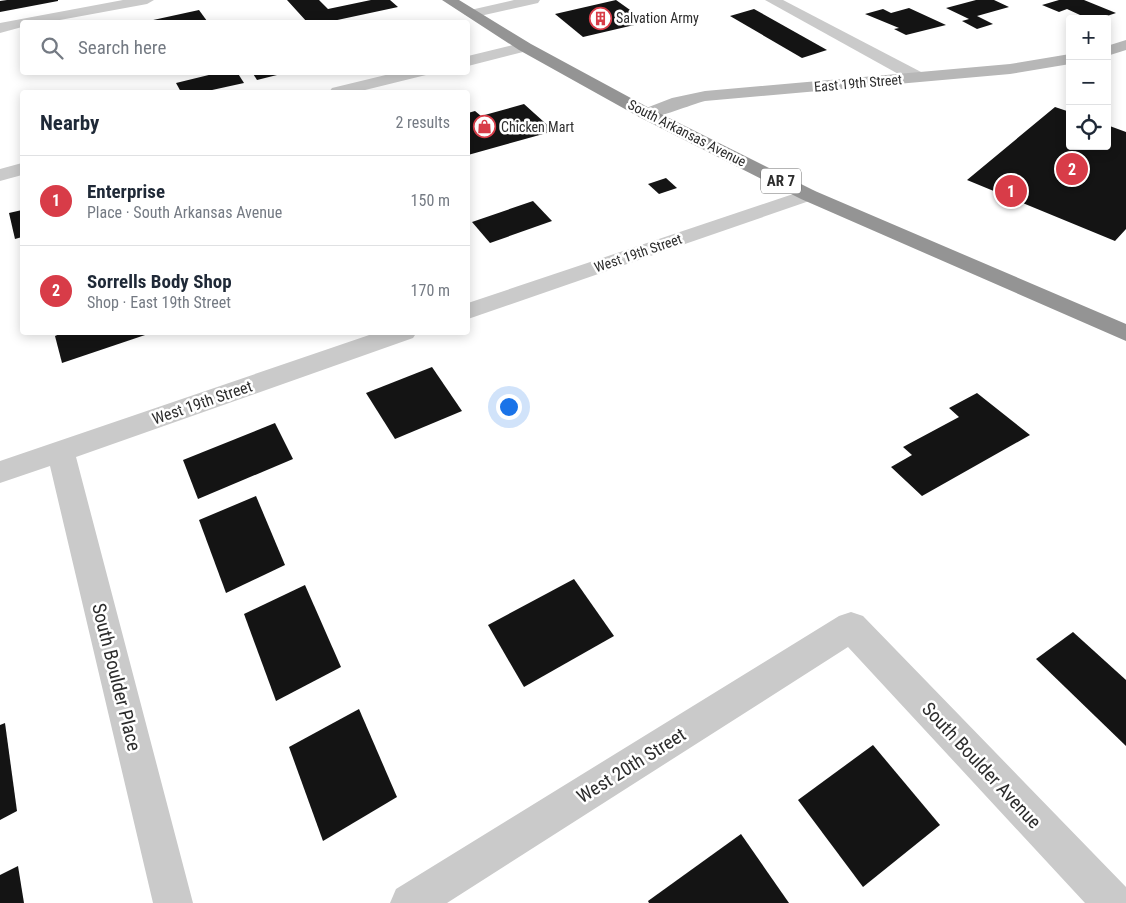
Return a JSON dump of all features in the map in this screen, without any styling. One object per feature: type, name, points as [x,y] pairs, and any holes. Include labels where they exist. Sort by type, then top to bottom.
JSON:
[{"type":"highway","name":"South Arkansas Avenue","points":[[449,0],[525,47],[647,114],[808,195],[1126,333]]},
{"type":"street","points":[[38,20],[148,0]]},
{"type":"street","points":[[471,14],[532,0]]},
{"type":"street","points":[[772,0],[917,77]]},
{"type":"street","points":[[0,28],[20,23]]},
{"type":"street","points":[[1111,49],[1126,46]]},
{"type":"street","points":[[470,61],[525,47]]},
{"type":"street","name":"East 19th Street","points":[[647,114],[678,102],[705,96],[1010,68],[1066,61]]},
{"type":"street","points":[[346,90],[408,75]]},
{"type":"street","points":[[0,175],[20,170]]},
{"type":"street","name":"West 19th Street","points":[[470,310],[808,195]]},
{"type":"street","name":"West 19th Street","points":[[0,472],[396,335]]},
{"type":"street","name":"South Boulder Place","points":[[60,450],[173,903]]},
{"type":"street","name":"West 20th Street","points":[[410,903],[851,627]]},
{"type":"street","name":"South Boulder Avenue","points":[[851,627],[1113,903]]},
{"type":"building","points":[[287,0],[319,0],[328,9],[371,0],[390,0],[398,7],[337,20],[305,20]]},
{"type":"building","name":"Salvation Army","points":[[616,0],[647,22],[583,37],[555,14]]},
{"type":"building","points":[[976,0],[994,0],[1009,7],[977,16],[993,24],[977,29],[962,21],[969,19],[946,8]]},
{"type":"building","points":[[1059,0],[1084,0],[1116,13],[1110,15],[1080,15],[1067,9],[1059,12],[1042,5]]},
{"type":"building","points":[[0,1],[58,1],[0,12]]},
{"type":"building","points":[[909,8],[946,25],[906,35],[894,29],[899,28],[865,14],[883,9],[891,13]]},
{"type":"building","points":[[754,9],[827,50],[802,58],[730,16]]},
{"type":"building","points":[[199,10],[206,20],[153,20]]},
{"type":"building","points":[[209,75],[239,75],[244,83],[212,90],[180,90],[176,83]]},
{"type":"building","points":[[254,75],[277,75],[257,80]]},
{"type":"building","points":[[524,104],[554,131],[470,154],[470,112],[475,111],[481,116]]},
{"type":"building","points":[[1055,107],[1066,111],[1066,150],[1111,150],[1111,126],[1126,132],[1126,229],[1115,241],[967,180]]},
{"type":"building","points":[[666,178],[677,188],[659,194],[648,184]]},
{"type":"building","points":[[533,201],[552,221],[490,243],[472,222]]},
{"type":"building","points":[[20,210],[20,238],[15,239],[9,213]]},
{"type":"building","points":[[57,335],[145,335],[62,363],[55,336]]},
{"type":"building","points":[[432,367],[462,411],[395,439],[366,393]]},
{"type":"building","points":[[977,393],[1030,435],[922,496],[891,467],[912,455],[903,447],[959,417],[949,408]]},
{"type":"building","points":[[275,423],[293,459],[198,499],[183,460]]},
{"type":"building","points":[[256,496],[285,565],[226,593],[199,520]]},
{"type":"building","points":[[574,579],[614,636],[524,687],[488,625]]},
{"type":"building","points":[[305,585],[341,667],[276,701],[244,614]]},
{"type":"building","points":[[1073,632],[1126,680],[1126,746],[1036,659]]},
{"type":"building","points":[[359,709],[397,797],[323,841],[289,747]]},
{"type":"building","points":[[5,723],[17,811],[0,820],[0,725]]},
{"type":"building","points":[[873,745],[940,825],[863,887],[798,800]]},
{"type":"building","points":[[741,834],[789,903],[649,903],[648,901]]},
{"type":"building","points":[[18,866],[24,903],[0,903],[0,875]]},
{"type":"place","name":"Salvation Army","points":[[600,18]]},
{"type":"place","name":"Chicken Mart","points":[[485,127]]},
{"type":"place","name":"Sorrells Body Shop","points":[[1072,169]]},
{"type":"place","name":"Enterprise","points":[[1011,191]]}]
